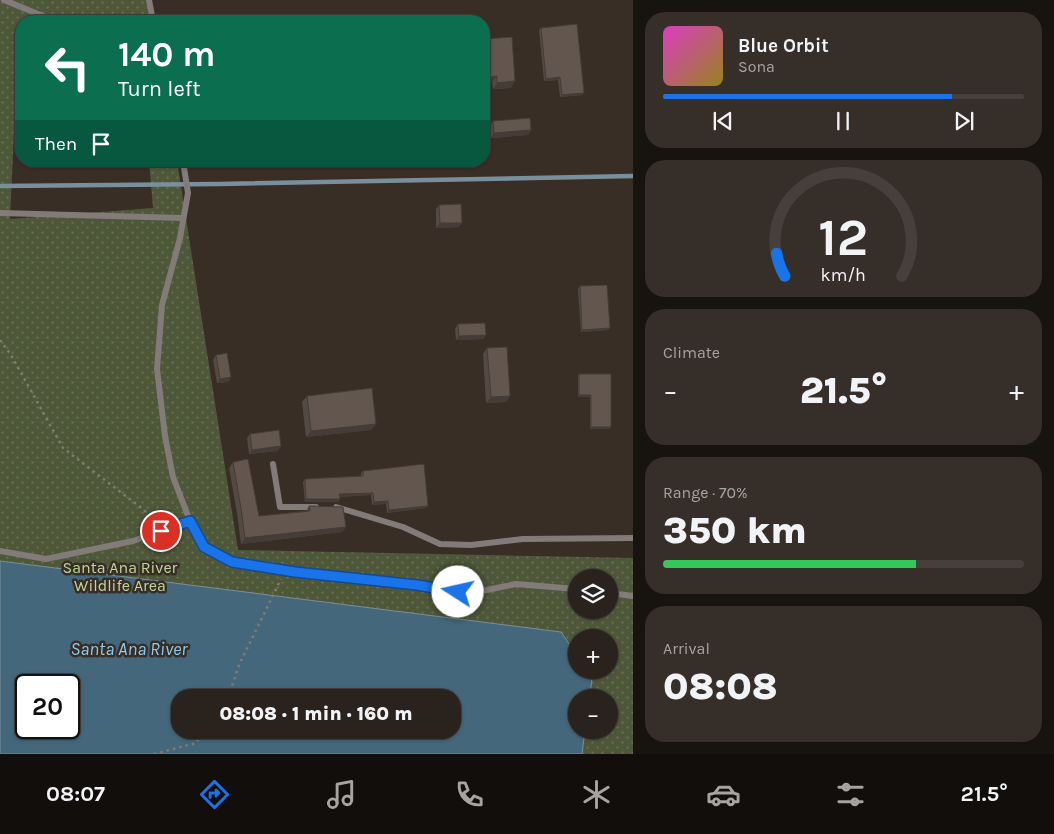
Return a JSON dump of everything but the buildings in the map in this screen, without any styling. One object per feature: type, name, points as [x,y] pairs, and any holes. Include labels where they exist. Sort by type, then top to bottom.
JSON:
[{"type":"lane","points":[[4,0],[40,15]]},
{"type":"lane","points":[[149,0],[151,15]]},
{"type":"lane","points":[[184,167],[188,194],[180,238],[162,305],[157,369],[165,436],[173,477],[190,521],[204,547],[232,562],[417,585],[458,592],[486,590],[516,584],[568,588]]},
{"type":"lane","points":[[0,213],[183,218]]},
{"type":"lane","points":[[273,464],[280,507],[337,507],[403,528],[440,544],[471,545],[523,539],[633,538]]},
{"type":"lane","points":[[0,551],[46,559],[133,541],[190,521]]},
{"type":"lane","points":[[618,594],[633,596]]},
{"type":"path","points":[[0,340],[11,355],[63,448],[144,510],[161,531]]},
{"type":"path","points":[[231,689],[239,666],[285,570]]},
{"type":"path","points":[[154,754],[196,743],[199,739]]},
{"type":"green space","name":"Santa Ana River Wildlife Area","points":[[0,0],[147,0],[150,15],[15,15],[15,109],[10,219],[153,208],[150,167],[178,167],[238,550],[633,558],[633,754],[0,754]]},
{"type":"water","name":"Santa Ana River","points":[[0,561],[561,632],[568,642],[568,679],[592,679],[591,689],[568,689],[568,739],[584,739],[582,754],[0,754]]},
{"type":"waterway","points":[[0,186],[633,176]]},
{"type":"route","points":[[161,531],[190,521],[204,547],[232,562],[295,572],[417,585],[458,592]]}]
